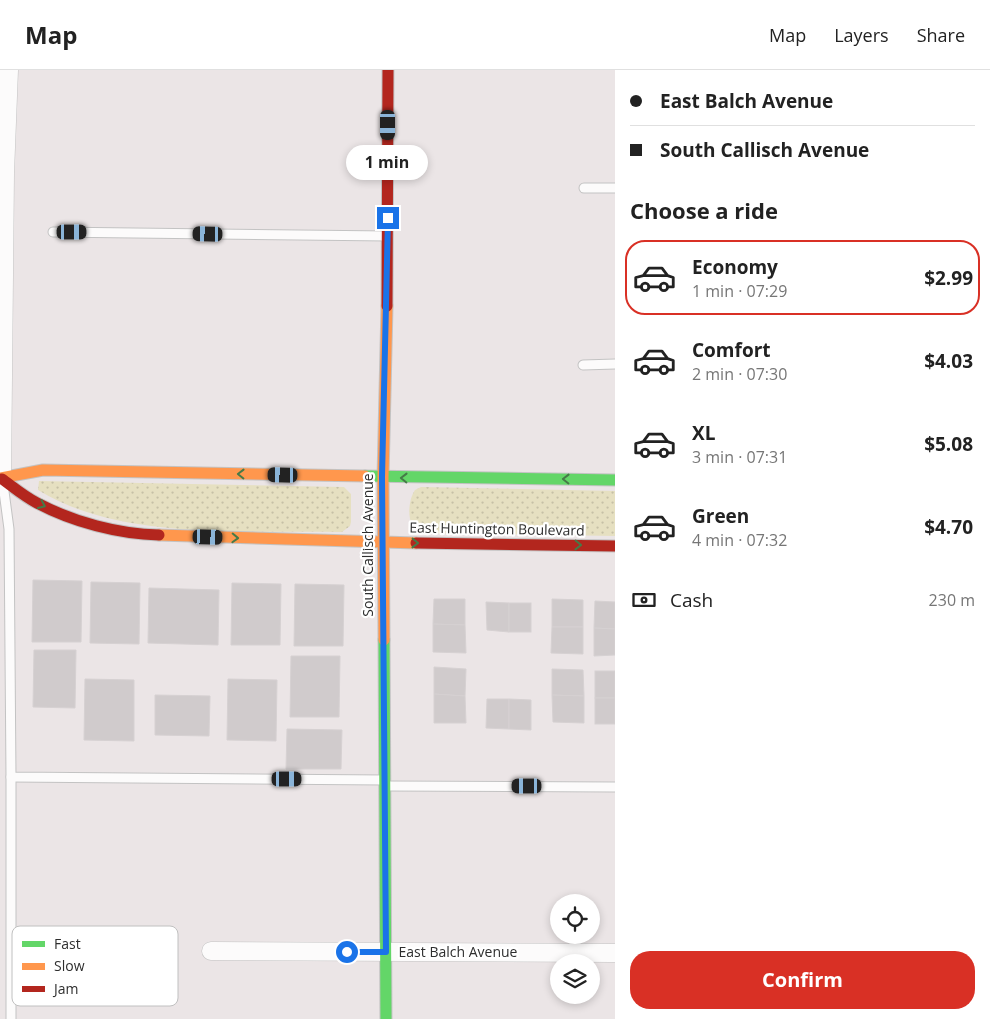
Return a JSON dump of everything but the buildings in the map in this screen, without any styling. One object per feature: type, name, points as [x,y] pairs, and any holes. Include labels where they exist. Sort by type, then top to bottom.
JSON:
[{"type":"street","points":[[9,70],[5,193],[1,478],[43,470],[615,480]]},
{"type":"street","name":"South Callisch Avenue","points":[[386,1019],[386,783],[382,477],[388,236],[388,70]]},
{"type":"street","name":"East Huntington Boulevard","points":[[1,478],[36,503],[105,528],[150,535],[383,543],[615,546]]},
{"type":"street","name":"East Balch Avenue","points":[[210,951],[615,953]]},
{"type":"lane","points":[[584,188],[615,188]]},
{"type":"lane","points":[[53,232],[388,236]]},
{"type":"lane","points":[[583,364],[615,364]]},
{"type":"lane","points":[[1,478],[9,529],[12,777],[11,1019]]},
{"type":"lane","points":[[12,777],[615,786]]},
{"type":"shaded area","points":[[39,481],[344,487],[351,494],[351,522],[350,526],[342,532],[226,531],[145,525],[107,518],[71,506],[38,490]]},
{"type":"shaded area","points":[[421,487],[615,491],[615,536],[421,533],[416,530],[410,520],[409,508],[412,495],[415,490]]},
{"type":"traffic: fast","points":[[365,476],[615,480]]},
{"type":"traffic: fast","points":[[384,640],[386,1019]]},
{"type":"traffic: slow","points":[[384,640],[383,477],[387,306]]},
{"type":"traffic: slow","points":[[0,478],[43,470],[365,476]]},
{"type":"traffic: slow","points":[[159,535],[416,543]]},
{"type":"traffic: jam","points":[[387,306],[388,70]]},
{"type":"traffic: jam","points":[[2,479],[33,501],[65,516],[96,526],[159,535]]},
{"type":"traffic: jam","points":[[416,543],[615,546]]},
{"type":"route","points":[[347,952],[386,952],[382,477],[388,218]]}]
